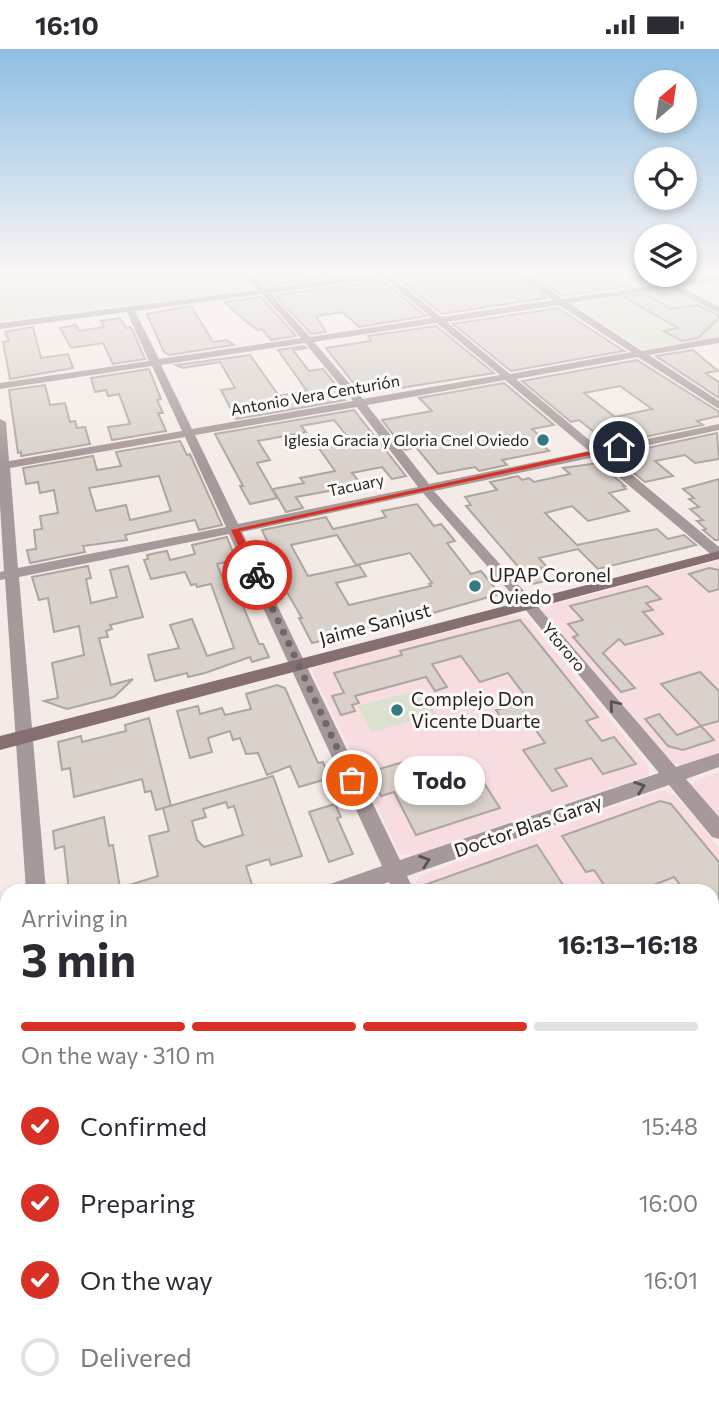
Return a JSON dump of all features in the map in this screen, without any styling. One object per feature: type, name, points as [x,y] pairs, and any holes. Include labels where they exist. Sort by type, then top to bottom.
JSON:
[{"type":"main road","name":"Jaime Sanjust","points":[[0,743],[719,554]]},
{"type":"street","points":[[143,336],[401,884]]},
{"type":"street","name":"Ytororo","points":[[303,336],[360,403],[425,488],[529,605],[719,831]]},
{"type":"street","points":[[0,386],[337,336]]},
{"type":"street","points":[[458,336],[719,554]]},
{"type":"street","points":[[615,336],[719,406]]},
{"type":"street","name":"Antonio Vera Centurión","points":[[2,465],[719,339]]},
{"type":"street","points":[[0,422],[6,574],[35,884]]},
{"type":"street","name":"Tacuary","points":[[6,574],[235,530],[719,427]]},
{"type":"street","name":"Doctor Blas Garay","points":[[357,884],[719,761]]},
{"type":"shaded area","points":[[719,563],[719,757],[683,767],[672,762],[543,611],[548,606]]},
{"type":"shaded area","points":[[514,615],[528,619],[648,766],[649,775],[413,855],[400,854],[312,671],[319,666]]},
{"type":"shaded area","points":[[719,772],[719,824],[690,788],[695,781]]},
{"type":"shaded area","points":[[659,791],[677,797],[719,847],[719,884],[414,884],[422,875]]},
{"type":"green space","points":[[621,336],[719,336],[719,337],[644,350]]},
{"type":"green space","name":"Complejo Don Vicente Duarte","points":[[421,689],[436,714],[372,732],[358,706]]},
{"type":"building","points":[[7,336],[35,336],[41,358],[68,354],[73,368],[10,379],[3,342],[9,341]]},
{"type":"building","points":[[64,336],[135,336],[145,359],[113,364],[103,343],[71,348]]},
{"type":"building","points":[[157,336],[209,336],[213,342],[227,340],[234,345],[169,355],[164,352]]},
{"type":"building","points":[[267,336],[296,336],[271,340]]},
{"type":"building","points":[[368,336],[448,336],[494,373],[362,394],[326,348],[371,341]]},
{"type":"building","points":[[467,336],[600,336],[624,351],[511,371]]},
{"type":"building","points":[[672,336],[701,336],[698,338],[682,341]]},
{"type":"building","points":[[304,346],[306,348],[293,350],[309,371],[323,369],[346,397],[343,398],[345,400],[236,419],[221,390],[235,388],[220,362],[183,368],[176,365],[250,355],[279,396],[307,391],[278,350]]},
{"type":"building","points":[[693,350],[718,371],[705,373],[719,382],[719,398],[656,356]]},
{"type":"building","points":[[637,360],[719,412],[719,416],[697,421],[703,425],[609,444],[579,420],[571,422],[522,381]],"holes":[[[620,386],[652,409],[615,417],[584,393]]]},
{"type":"building","points":[[149,369],[161,399],[157,400],[163,413],[158,413],[166,431],[112,440],[108,427],[130,424],[119,394],[108,396],[106,390],[95,392],[91,378]]},
{"type":"building","points":[[504,383],[554,425],[532,429],[547,443],[541,444],[549,451],[502,460],[507,465],[479,471],[475,467],[438,474],[416,447],[405,450],[382,420],[432,411],[419,398]]},
{"type":"building","points":[[45,385],[50,405],[65,403],[70,422],[75,421],[77,428],[85,427],[90,444],[21,456],[21,452],[18,453],[9,390]]},
{"type":"building","points":[[354,410],[406,476],[392,479],[382,467],[352,473],[362,485],[296,497],[303,508],[286,512],[273,489],[304,483],[300,478],[335,471],[318,447],[350,440],[334,420],[301,426],[306,432],[258,441],[270,460],[257,463],[277,498],[250,504],[215,434]]},
{"type":"building","points":[[717,433],[719,459],[695,463],[685,455],[655,461],[673,476],[645,482],[617,459],[623,458],[619,454]]},
{"type":"building","points":[[180,441],[187,455],[190,454],[222,525],[199,530],[195,520],[125,535],[127,540],[83,546],[85,552],[30,563],[27,550],[36,549],[34,530],[42,529],[40,516],[58,513],[54,490],[40,493],[38,482],[26,484],[23,468],[93,456],[97,470],[121,466],[116,452]],"holes":[[[159,476],[171,511],[130,520],[126,505],[96,511],[89,488]]]},
{"type":"building","points":[[598,463],[625,486],[626,489],[609,493],[629,511],[588,521],[572,506],[545,513],[577,545],[657,529],[668,539],[684,535],[696,545],[598,569],[578,549],[539,558],[547,567],[540,568],[550,580],[533,584],[466,506],[471,505],[465,497],[497,490],[490,482],[518,476],[522,480],[529,478],[534,482],[570,474],[563,468]]},
{"type":"building","points":[[719,479],[719,540],[715,540],[697,521],[703,520],[690,509],[699,507],[689,499],[694,498],[683,489]]},
{"type":"building","points":[[417,504],[434,526],[441,524],[455,541],[447,543],[471,574],[481,571],[500,594],[415,618],[412,613],[388,619],[391,624],[312,643],[299,618],[302,618],[281,582],[284,581],[278,570],[280,569],[262,530],[326,517],[333,529],[386,517],[382,511]],"holes":[[[337,535],[356,565],[410,553],[432,583],[429,584],[431,586],[349,605],[336,583],[366,576],[359,565],[308,576],[291,545]]]},
{"type":"building","points":[[227,537],[236,560],[217,564],[227,589],[240,586],[249,605],[243,606],[259,644],[263,644],[269,657],[252,662],[250,657],[205,673],[188,677],[187,673],[155,681],[148,655],[179,648],[170,625],[192,619],[207,656],[234,648],[211,584],[197,587],[196,584],[191,585],[185,572],[151,579],[144,560],[148,559],[147,555],[167,551],[170,560],[195,554],[192,545]]},
{"type":"building","points":[[88,566],[91,578],[86,579],[91,603],[117,597],[110,570],[128,566],[143,617],[110,625],[112,629],[106,631],[108,637],[99,638],[111,685],[133,679],[114,697],[67,709],[44,701],[58,698],[52,663],[84,655],[79,626],[54,632],[48,598],[39,600],[32,577]]},
{"type":"building","points":[[709,568],[719,570],[719,589],[709,592],[689,574]]},
{"type":"building","points":[[647,586],[661,599],[646,603],[653,610],[643,612],[663,634],[625,645],[619,639],[603,653],[635,688],[621,692],[573,637],[578,635],[568,624],[583,620],[570,606]]},
{"type":"building","points":[[520,620],[598,717],[586,721],[602,741],[614,737],[636,764],[603,774],[591,758],[555,769],[567,786],[552,791],[523,750],[545,743],[528,719],[506,725],[496,710],[529,701],[508,673],[480,682],[461,656],[432,664],[447,687],[435,691],[426,677],[355,696],[359,703],[352,705],[355,711],[341,715],[332,696],[344,693],[334,673],[402,655],[400,651]]},
{"type":"building","points":[[700,672],[719,691],[719,721],[701,726],[661,684]]},
{"type":"building","points":[[277,685],[285,688],[318,763],[323,762],[330,778],[299,787],[290,766],[267,775],[258,753],[246,754],[240,738],[233,740],[230,731],[208,738],[212,752],[190,758],[177,711],[198,706],[200,714],[222,708],[225,715],[251,709],[246,694]]},
{"type":"building","points":[[659,714],[677,735],[701,726],[714,740],[683,750],[668,746],[645,719]]},
{"type":"building","points":[[149,718],[171,806],[156,810],[151,791],[145,792],[142,779],[74,797],[70,768],[62,770],[58,742],[81,736],[82,742],[126,731],[125,725]]},
{"type":"building","points":[[410,760],[425,787],[455,778],[460,787],[482,780],[500,808],[416,835],[394,792],[381,796],[369,772]]},
{"type":"building","points":[[273,776],[302,856],[271,865],[269,859],[246,866],[252,884],[133,884],[158,876],[149,836],[169,831],[163,808]],"holes":[[[226,802],[228,808],[234,806],[243,835],[204,847],[197,840],[192,821],[206,817],[203,809]]]},
{"type":"building","points":[[660,801],[671,804],[719,862],[719,884],[680,884],[674,877],[656,884],[603,884],[594,870],[586,872],[562,836]]},
{"type":"building","points":[[335,804],[341,817],[337,818],[353,854],[329,862],[309,812]]},
{"type":"building","points":[[104,817],[109,846],[113,845],[119,884],[68,884],[64,846],[55,849],[53,831]]},
{"type":"building","points":[[537,845],[562,884],[427,884]]},
{"type":"way so far","points":[[257,575],[352,780]]},
{"type":"place","name":"Iglesia Gracia y Gloria Cnel Oviedo","points":[[543,440]]},
{"type":"place","name":"UPAP Coronel Oviedo","points":[[475,586]]},
{"type":"place","name":"Complejo Don Vicente Duarte","points":[[397,710]]},
{"type":"place","name":"Todo","points":[[352,780]]},
{"type":"route","points":[[257,575],[235,530],[619,447]]}]
